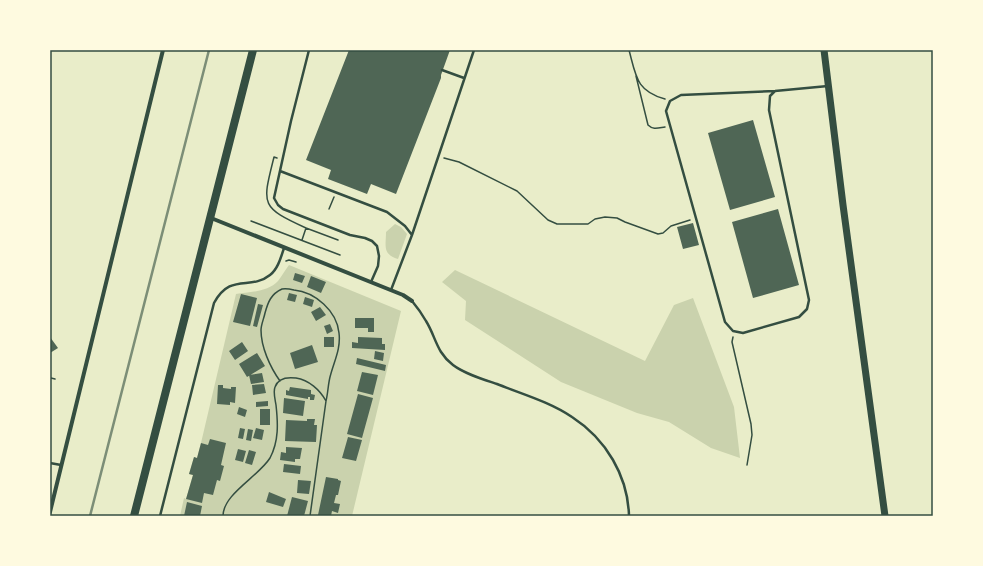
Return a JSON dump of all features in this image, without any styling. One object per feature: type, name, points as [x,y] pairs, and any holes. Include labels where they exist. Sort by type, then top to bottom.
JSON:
[{"type":"main road","points":[[134,516],[253,50]]},
{"type":"main road","points":[[824,50],[843,206],[885,516]]},
{"type":"street","points":[[50,512],[163,50]]},
{"type":"street","points":[[211,218],[391,290],[412,301]]},
{"type":"lane","points":[[308,50],[274,198],[278,205],[283,209],[350,235],[372,241],[377,246],[380,256],[378,266],[371,283]]},
{"type":"lane","points":[[391,290],[439,157],[474,50]]},
{"type":"lane","points":[[442,70],[464,78]]},
{"type":"lane","points":[[775,91],[770,96],[769,110],[809,300],[807,309],[799,316],[743,333],[733,331],[725,322],[666,111],[670,101],[681,95],[775,91],[828,86]]},
{"type":"lane","points":[[280,171],[387,212],[405,226],[412,235]]},
{"type":"lane","points":[[160,516],[214,303],[218,296],[230,286],[243,282],[261,280],[270,275],[279,262],[285,247]]},
{"type":"lane","points":[[412,301],[427,322],[436,344],[443,356],[454,366],[470,374],[553,407],[572,417],[592,432],[608,450],[620,472],[629,516]]},
{"type":"lane","points":[[50,463],[62,465]]},
{"type":"path","points":[[629,50],[648,125],[651,128],[670,126]]},
{"type":"path","points":[[636,76],[642,87],[648,93],[670,101]]},
{"type":"path","points":[[439,157],[459,162],[517,191],[548,220],[557,224],[588,224],[596,219],[605,217],[618,218],[658,234],[663,233],[671,226],[696,218]]},
{"type":"path","points":[[251,220],[340,255]]},
{"type":"path","points":[[306,228],[338,240]]},
{"type":"path","points":[[280,381],[272,370],[264,348],[261,330],[268,302],[274,294],[284,289],[299,290],[313,296],[324,304],[334,318],[339,331],[340,346],[330,377],[310,516]]},
{"type":"path","points":[[733,331],[732,342],[751,424],[752,435],[747,465]]},
{"type":"path","points":[[223,516],[225,505],[234,494],[258,472],[269,459],[274,449],[277,436],[274,392],[276,385],[288,377],[299,378],[321,392],[326,401]]},
{"type":"path","points":[[50,380],[51,378],[55,379]]},
{"type":"green space","points":[[395,224],[401,227],[407,234],[398,259],[389,255],[386,249],[386,232]]},
{"type":"green space","points":[[289,265],[401,311],[352,516],[180,516],[184,498],[186,499],[193,475],[189,474],[194,457],[197,458],[201,443],[236,294],[258,291],[274,285]]},
{"type":"green space","points":[[455,270],[645,361],[674,305],[693,298],[734,407],[740,458],[711,448],[669,422],[637,413],[561,382],[465,320],[466,301],[442,282]]},
{"type":"building","points":[[349,50],[450,50],[441,78],[396,194],[371,184],[367,194],[328,179],[331,170],[306,160]]},
{"type":"building","points":[[753,120],[775,197],[730,210],[708,133]]},
{"type":"building","points":[[778,209],[799,285],[753,298],[732,222]]},
{"type":"building","points":[[693,223],[699,245],[683,249],[677,227]]},
{"type":"building","points":[[295,273],[305,276],[302,283],[293,280]]},
{"type":"building","points":[[311,276],[326,282],[321,293],[307,287]]},
{"type":"building","points":[[289,293],[297,295],[295,302],[287,300]]},
{"type":"building","points":[[241,294],[257,298],[250,326],[233,322]]},
{"type":"building","points":[[305,297],[314,300],[312,307],[303,304]]},
{"type":"building","points":[[258,304],[263,305],[257,327],[253,326]]},
{"type":"building","points":[[320,307],[326,315],[316,321],[311,312]]},
{"type":"building","points":[[355,318],[374,318],[374,332],[368,332],[368,328],[355,328]]},
{"type":"building","points":[[330,324],[333,331],[327,334],[324,326]]},
{"type":"building","points":[[50,337],[58,348],[50,353]]},
{"type":"building","points":[[324,337],[334,337],[334,347],[324,347]]},
{"type":"building","points":[[358,337],[382,338],[382,344],[385,344],[385,350],[352,348],[352,342],[358,343]]},
{"type":"building","points":[[242,342],[248,351],[235,360],[229,351]]},
{"type":"building","points":[[312,345],[318,362],[295,369],[290,353]]},
{"type":"building","points":[[375,351],[384,353],[383,361],[374,359]]},
{"type":"building","points":[[257,353],[265,366],[247,377],[239,364]]},
{"type":"building","points":[[357,358],[386,365],[385,371],[356,364]]},
{"type":"building","points":[[362,372],[378,375],[373,395],[357,391]]},
{"type":"building","points":[[262,373],[264,382],[251,384],[249,375]]},
{"type":"building","points":[[264,384],[266,393],[253,395],[252,385]]},
{"type":"building","points":[[218,385],[223,385],[223,388],[231,389],[231,387],[236,387],[235,403],[230,402],[230,405],[217,404]]},
{"type":"building","points":[[290,387],[311,390],[311,394],[315,395],[314,400],[310,400],[310,397],[308,397],[308,399],[286,395],[286,390],[289,391]]},
{"type":"building","points":[[358,394],[373,398],[362,438],[347,434]]},
{"type":"building","points":[[284,398],[305,401],[303,416],[283,413]]},
{"type":"building","points":[[268,401],[268,406],[256,407],[256,402]]},
{"type":"building","points":[[239,407],[247,410],[245,417],[237,414]]},
{"type":"building","points":[[260,409],[270,409],[270,425],[260,425]]},
{"type":"building","points":[[307,419],[315,419],[314,425],[317,425],[316,442],[285,441],[286,420],[307,421]]},
{"type":"building","points":[[240,428],[245,429],[243,439],[238,438]]},
{"type":"building","points":[[256,428],[264,430],[262,440],[253,438]]},
{"type":"building","points":[[248,429],[253,430],[251,441],[246,440]]},
{"type":"building","points":[[348,437],[362,440],[356,461],[342,458]]},
{"type":"building","points":[[210,439],[226,443],[221,465],[224,466],[220,481],[217,480],[213,495],[204,493],[202,503],[186,499],[193,475],[189,474],[194,457],[197,458],[201,443],[208,445]]},
{"type":"building","points":[[286,447],[302,448],[300,459],[295,459],[295,462],[280,460],[281,452],[286,453]]},
{"type":"building","points":[[238,449],[246,451],[243,462],[235,460]]},
{"type":"building","points":[[249,450],[256,452],[252,465],[245,463]]},
{"type":"building","points":[[284,464],[301,466],[300,474],[283,472]]},
{"type":"building","points":[[326,477],[341,481],[338,495],[336,495],[334,503],[340,504],[338,513],[332,511],[331,516],[318,515]]},
{"type":"building","points":[[298,480],[311,481],[309,494],[297,493]]},
{"type":"building","points":[[269,492],[286,499],[283,507],[266,502]]},
{"type":"building","points":[[292,497],[308,501],[304,516],[287,516]]},
{"type":"building","points":[[187,502],[202,506],[200,516],[184,516]]},
{"type":"railway","points":[[90,516],[209,50]]}]
